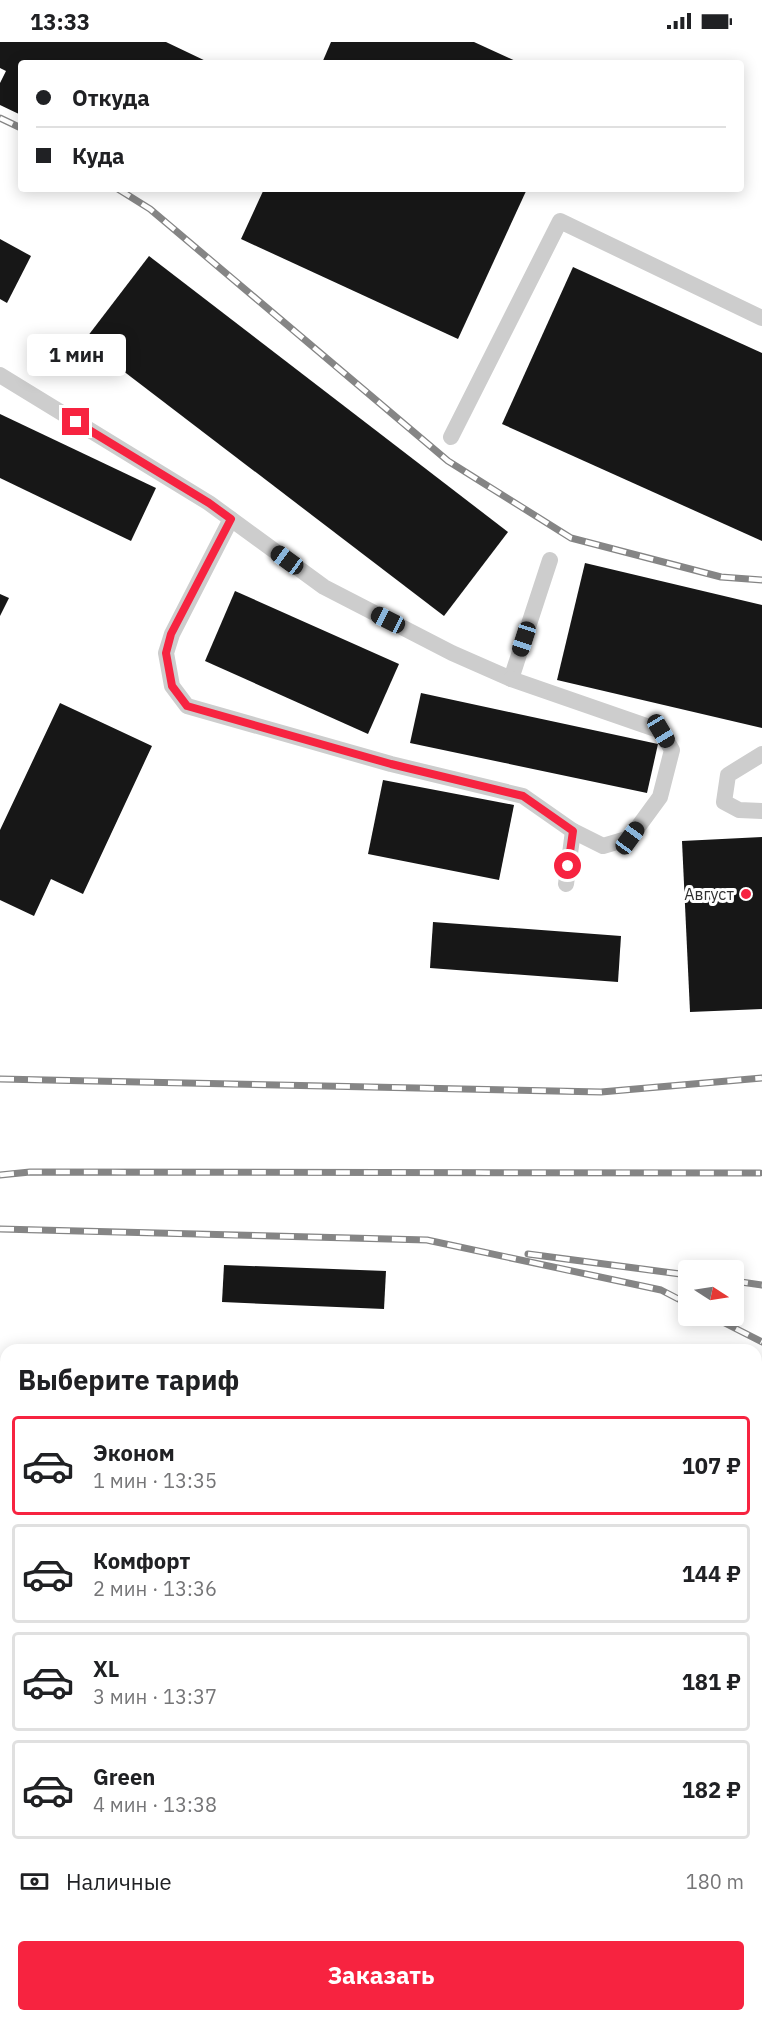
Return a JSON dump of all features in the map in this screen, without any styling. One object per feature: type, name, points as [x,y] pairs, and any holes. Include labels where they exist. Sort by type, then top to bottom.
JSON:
[{"type":"lane","points":[[451,438],[560,221],[762,318]]},
{"type":"lane","points":[[0,375],[209,503],[231,519],[324,587],[452,653],[511,679],[661,731],[672,750],[660,797],[630,838],[603,846],[573,831],[523,796],[391,764],[187,706],[172,686],[166,653],[171,634],[231,519]]},
{"type":"lane","points":[[511,679],[550,561]]},
{"type":"lane","points":[[762,754],[728,775],[724,802],[739,810],[762,811]]},
{"type":"lane","points":[[566,884],[573,831]]},
{"type":"building","points":[[0,42],[166,42],[204,60],[18,60],[18,114],[0,105],[0,83],[6,71],[0,68]]},
{"type":"building","points":[[331,42],[474,42],[513,60],[323,60]]},
{"type":"building","points":[[263,192],[526,192],[458,339],[241,239]]},
{"type":"building","points":[[0,239],[31,256],[7,303],[0,299]]},
{"type":"building","points":[[149,256],[508,532],[444,616],[84,341]]},
{"type":"building","points":[[573,267],[762,353],[762,541],[502,424]]},
{"type":"building","points":[[0,414],[156,488],[131,541],[0,478]]},
{"type":"building","points":[[585,563],[762,605],[762,728],[557,680]]},
{"type":"building","points":[[235,591],[399,664],[368,734],[205,661]]},
{"type":"building","points":[[0,594],[9,598],[0,616]]},
{"type":"building","points":[[421,693],[658,744],[647,793],[410,743]]},
{"type":"building","points":[[60,703],[152,746],[83,894],[51,879],[34,916],[0,900],[0,830]]},
{"type":"building","points":[[383,780],[514,805],[499,880],[368,854]]},
{"type":"building","points":[[762,837],[762,1009],[690,1012],[682,841]]},
{"type":"building","points":[[433,922],[621,936],[618,982],[430,968]]},
{"type":"building","points":[[224,1265],[386,1271],[384,1309],[222,1302]]},
{"type":"railway","points":[[0,118],[18,127]]},
{"type":"railway","points":[[123,192],[150,209],[448,461],[571,538],[721,577],[762,580]]},
{"type":"railway","points":[[0,1079],[601,1092],[762,1078]]},
{"type":"railway","points":[[0,1175],[30,1172],[760,1173]]},
{"type":"railway","points":[[0,1229],[427,1240],[661,1290],[678,1299]]},
{"type":"railway","points":[[528,1254],[678,1274]]},
{"type":"railway","points":[[744,1282],[762,1285]]},
{"type":"railway","points":[[731,1326],[762,1342]]},
{"type":"place","name":"Август","points":[[746,894]]},
{"type":"route","points":[[76,422],[209,503],[231,519],[171,634],[166,653],[172,686],[187,706],[391,764],[523,796],[573,831],[568,866]]}]
